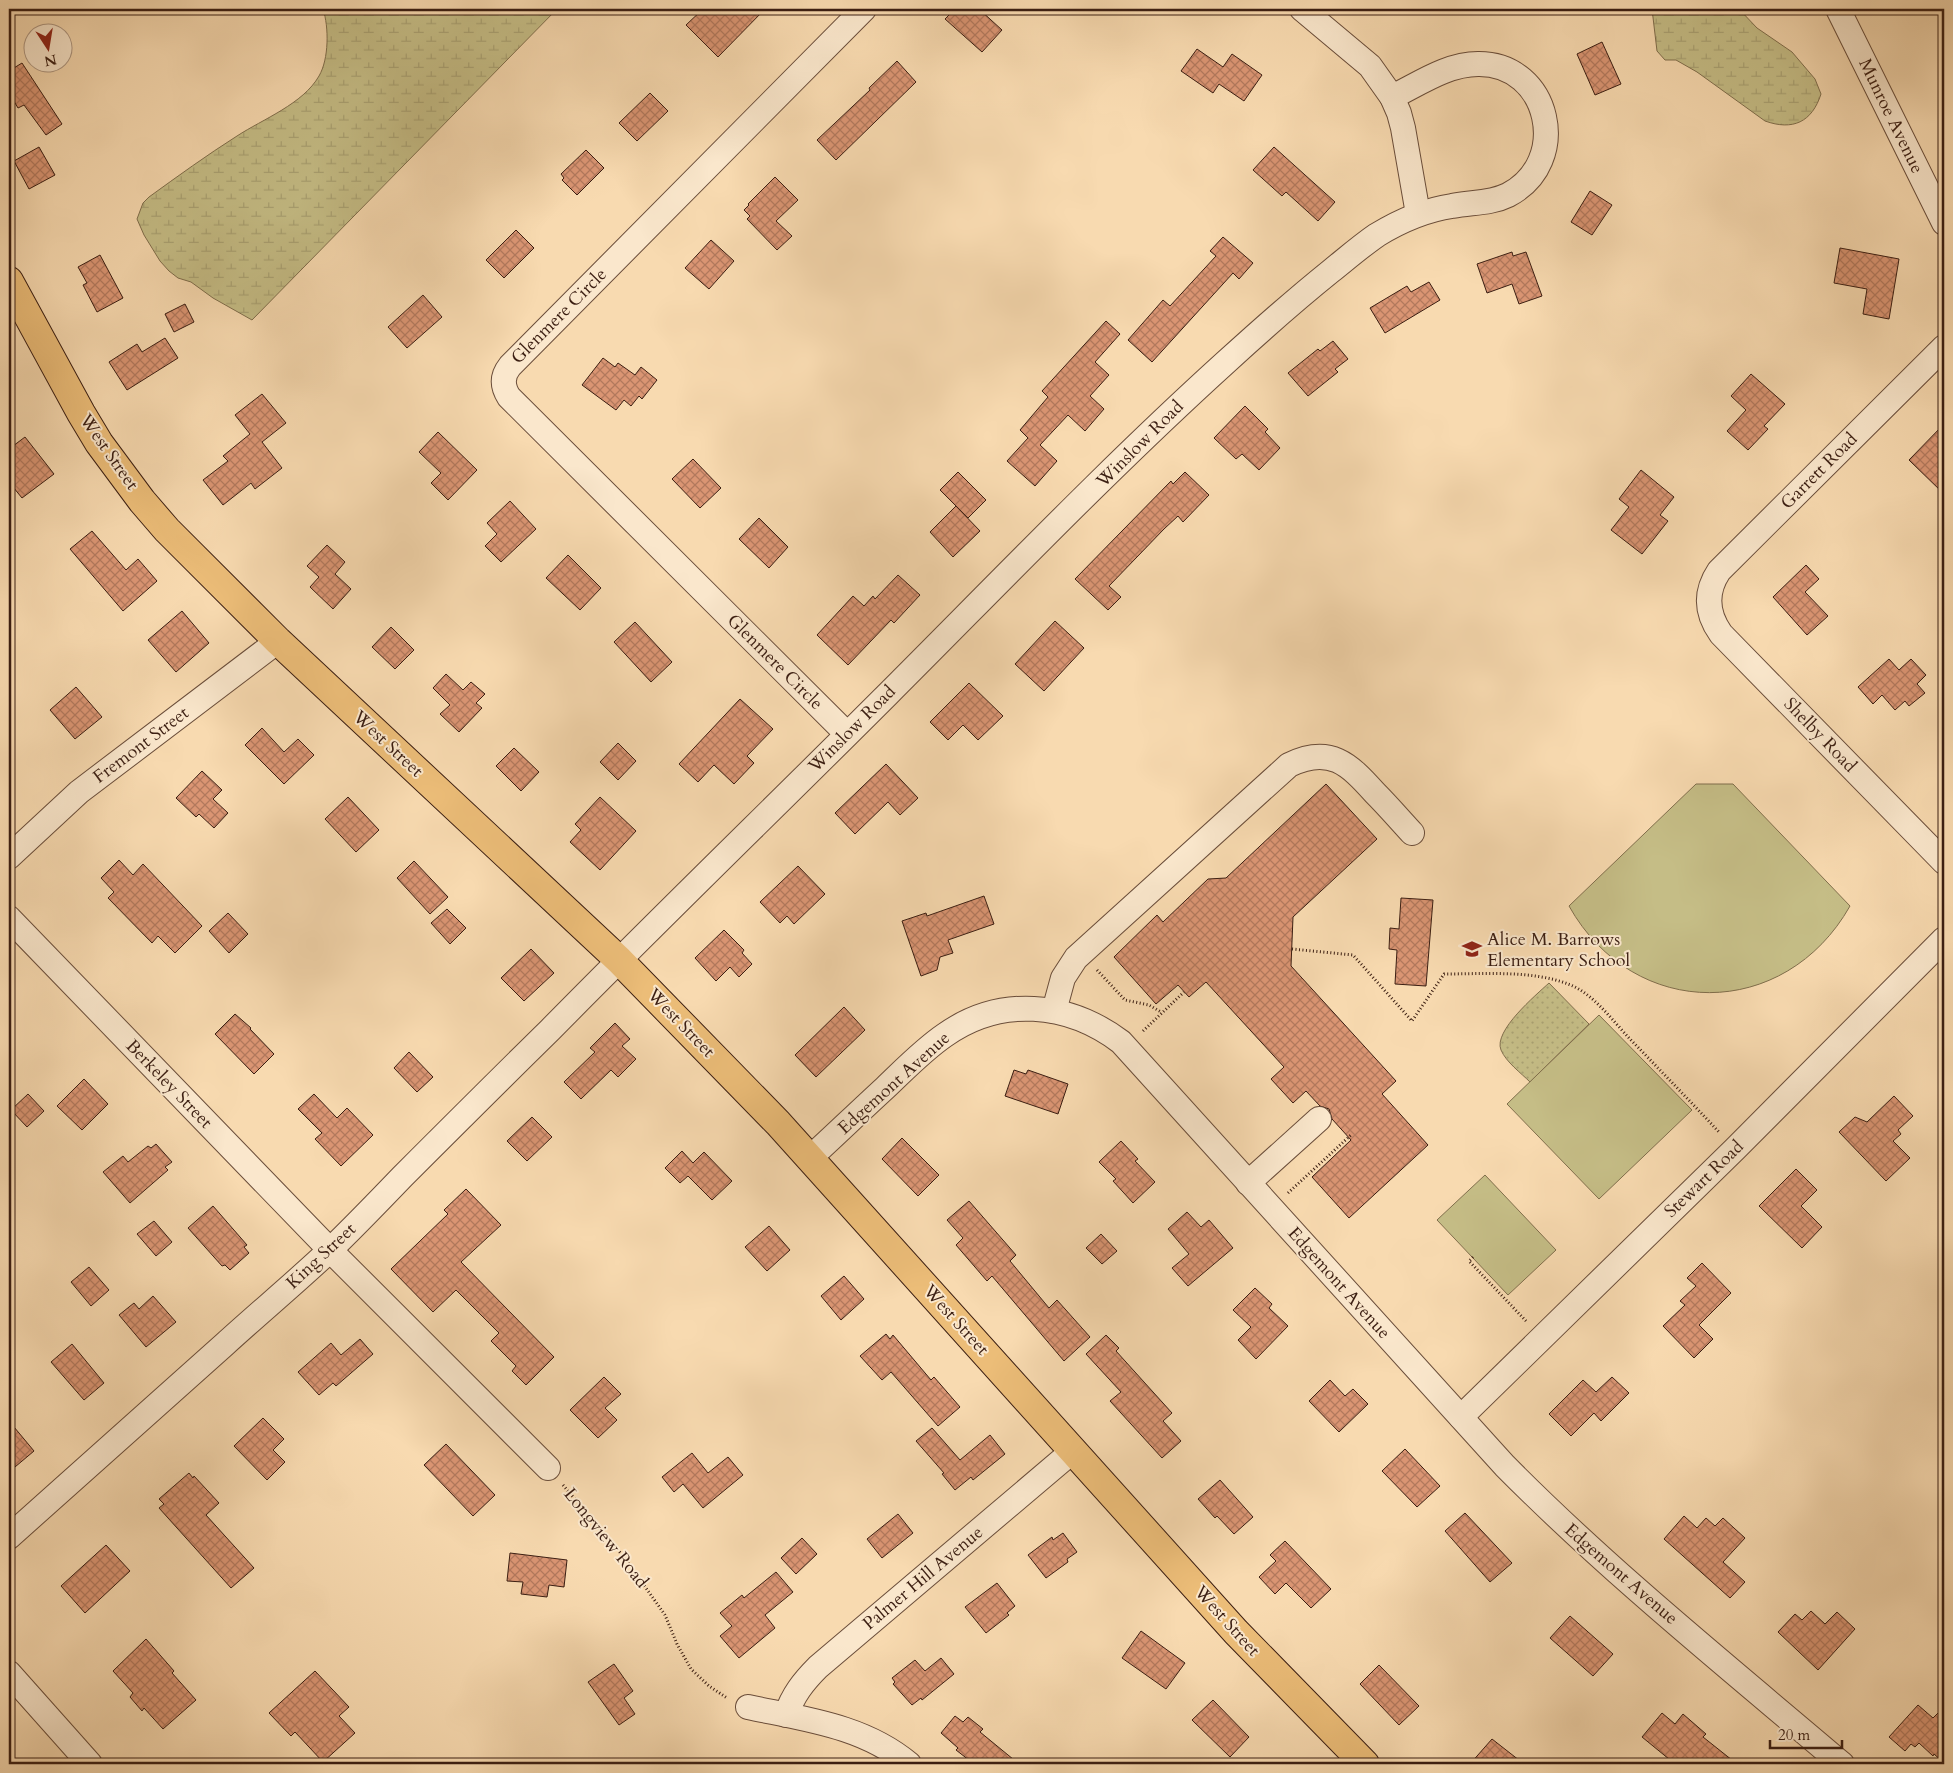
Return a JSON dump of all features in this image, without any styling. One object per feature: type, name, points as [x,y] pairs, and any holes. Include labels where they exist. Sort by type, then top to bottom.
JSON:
[{"type":"main road","name":"West Street","points":[[9,281],[81,413],[125,478],[167,530],[278,640],[619,960],[771,1116],[1236,1632],[1365,1764]]},
{"type":"street","name":"Glenmere Circle","points":[[847,734],[509,397],[503,381],[505,373],[510,366],[864,9]]},
{"type":"street","points":[[1302,9],[1370,66],[1392,98],[1403,128],[1418,214]]},
{"type":"street","name":"Munroe Avenue","points":[[1838,9],[1944,223]]},
{"type":"street","name":"Winslow Road","points":[[619,960],[1196,388],[1263,328],[1379,234],[1418,214],[1452,206],[1489,202],[1501,198],[1523,185],[1539,166],[1546,142],[1547,127],[1539,100],[1531,88],[1518,76],[1504,69],[1488,64],[1459,66],[1437,74],[1392,98]]},
{"type":"street","name":"Garrett Road","points":[[1708,602],[1711,586],[1719,570],[1944,347]]},
{"type":"street","name":"Shelby Road","points":[[1708,602],[1712,619],[1721,634],[1944,862]]},
{"type":"street","name":"Fremont Street","points":[[9,856],[79,792],[278,640]]},
{"type":"street","points":[[1054,1011],[1063,978],[1071,964],[1082,951],[1280,771],[1299,760],[1320,757],[1342,762],[1351,768],[1412,833]]},
{"type":"street","name":"Berkeley Street","points":[[9,918],[330,1250]]},
{"type":"street","name":"Stewart Road","points":[[1461,1416],[1735,1149],[1944,939]]},
{"type":"street","name":"King Street","points":[[9,1537],[330,1250],[619,960]]},
{"type":"street","name":"Edgemont Avenue","points":[[810,1158],[930,1046],[945,1034],[963,1024],[1000,1011],[1035,1008],[1054,1011],[1087,1021],[1106,1031],[1121,1042],[1506,1466],[1574,1534],[1842,1764]]},
{"type":"street","points":[[1248,1183],[1319,1119]]},
{"type":"street","points":[[330,1250],[548,1468]]},
{"type":"street","name":"Palmer Hill Avenue","points":[[786,1715],[792,1698],[802,1682],[818,1667],[1074,1450]]},
{"type":"street","points":[[9,1672],[90,1764]]},
{"type":"street","points":[[748,1707],[835,1726],[859,1734],[883,1746],[909,1764]]},
{"type":"path","points":[[1292,949],[1353,955],[1412,1021],[1444,974],[1539,977],[1556,980],[1579,988],[1602,1009],[1735,1149]]},
{"type":"path","points":[[1082,951],[1115,991],[1125,1000],[1149,1005],[1161,1012]]},
{"type":"path","points":[[1146,1028],[1184,992]]},
{"type":"path","points":[[1295,1186],[1352,1134]]},
{"type":"path","points":[[1473,1257],[1469,1261],[1542,1337]]},
{"type":"path","name":"Longview Road","points":[[548,1468],[623,1556],[646,1588],[665,1615],[677,1644],[691,1669],[708,1686],[748,1707]]},
{"type":"green space","points":[[323,9],[557,9],[252,320],[213,298],[191,282],[178,278],[169,271],[160,261],[144,235],[137,219],[143,203],[149,197],[226,143],[293,103],[312,86],[319,76],[325,61],[327,34]]},
{"type":"green space","points":[[1652,9],[1739,9],[1757,28],[1792,52],[1815,79],[1821,94],[1817,104],[1807,117],[1800,122],[1784,125],[1765,121],[1697,72],[1676,60],[1665,60],[1657,51]]},
{"type":"green space","points":[[1696,784],[1733,784],[1850,906],[1822,944],[1788,971],[1750,987],[1710,993],[1669,987],[1631,971],[1597,944],[1569,906]]},
{"type":"green space","points":[[1549,983],[1589,1024],[1530,1082],[1506,1059],[1501,1050],[1500,1042],[1503,1033],[1517,1014]]},
{"type":"green space","points":[[1599,1015],[1692,1110],[1599,1199],[1507,1104]]},
{"type":"green space","points":[[1485,1175],[1556,1250],[1508,1295],[1437,1220]]},
{"type":"building","points":[[703,9],[765,9],[718,57],[686,25]]},
{"type":"building","points":[[955,9],[979,9],[1002,30],[982,52],[945,19]]},
{"type":"building","points":[[1602,42],[1621,84],[1595,95],[1577,54]]},
{"type":"building","points":[[1197,49],[1223,67],[1232,54],[1262,75],[1244,101],[1219,84],[1213,93],[1181,71]]},
{"type":"building","points":[[897,61],[916,82],[836,160],[817,140],[870,90],[869,88]]},
{"type":"building","points":[[22,63],[22,72],[28,72],[62,124],[46,135],[24,105],[18,108],[9,93],[9,71]]},
{"type":"building","points":[[650,93],[668,111],[637,141],[619,123]]},
{"type":"building","points":[[39,147],[55,175],[29,189],[14,161]]},
{"type":"building","points":[[1274,147],[1335,202],[1318,221],[1286,192],[1282,196],[1253,170]]},
{"type":"building","points":[[586,150],[604,168],[577,195],[562,180],[564,178],[561,174]]},
{"type":"building","points":[[775,177],[798,200],[776,221],[792,236],[777,250],[747,219],[750,216],[744,210]]},
{"type":"building","points":[[1590,191],[1612,205],[1592,235],[1571,222]]},
{"type":"building","points":[[516,230],[534,248],[504,278],[486,260]]},
{"type":"building","points":[[1223,237],[1253,263],[1239,279],[1233,273],[1152,362],[1128,340],[1163,300],[1170,306],[1216,256],[1210,251]]},
{"type":"building","points":[[711,240],[734,261],[709,289],[685,268]]},
{"type":"building","points":[[1840,248],[1899,259],[1889,319],[1863,314],[1867,289],[1834,283]]},
{"type":"building","points":[[1512,252],[1513,256],[1526,252],[1542,296],[1519,304],[1512,284],[1487,293],[1477,264]]},
{"type":"building","points":[[100,255],[123,298],[97,312],[83,285],[87,283],[78,267]]},
{"type":"building","points":[[1429,282],[1440,300],[1385,333],[1370,308],[1407,286],[1411,292]]},
{"type":"building","points":[[423,295],[442,317],[407,348],[388,327]]},
{"type":"building","points":[[185,304],[194,322],[174,332],[165,314]]},
{"type":"building","points":[[1106,321],[1120,334],[1095,362],[1109,375],[1090,396],[1104,409],[1085,431],[1068,415],[1040,445],[1057,461],[1035,486],[1007,461],[1028,438],[1020,430],[1048,397],[1042,391]]},
{"type":"building","points":[[165,338],[178,358],[127,390],[109,362],[137,344],[142,352]]},
{"type":"building","points":[[1333,341],[1348,359],[1335,369],[1338,372],[1308,396],[1288,373],[1318,349],[1320,351]]},
{"type":"building","points":[[603,358],[615,367],[618,363],[635,375],[641,367],[657,380],[642,399],[639,396],[631,406],[624,400],[616,410],[582,385]]},
{"type":"building","points":[[1751,374],[1785,404],[1764,426],[1768,429],[1748,450],[1727,431],[1746,410],[1731,396]]},
{"type":"building","points":[[262,394],[286,423],[262,442],[282,468],[255,489],[251,483],[223,505],[203,480],[228,461],[223,456],[250,434],[235,415]]},
{"type":"building","points":[[1245,406],[1268,429],[1265,432],[1280,448],[1259,470],[1242,454],[1236,459],[1214,438]]},
{"type":"building","points":[[1944,424],[1944,494],[1909,460]]},
{"type":"building","points":[[438,432],[477,470],[448,500],[431,483],[441,473],[419,452]]},
{"type":"building","points":[[25,437],[54,474],[22,498],[9,482],[9,449]]},
{"type":"building","points":[[693,459],[721,488],[700,508],[672,479]]},
{"type":"building","points":[[1641,470],[1674,497],[1660,515],[1668,521],[1642,554],[1611,530],[1629,507],[1619,499]]},
{"type":"building","points":[[958,472],[986,500],[968,518],[940,490]]},
{"type":"building","points":[[1185,472],[1209,495],[1183,522],[1178,516],[1109,586],[1121,597],[1108,610],[1075,579],[1171,481],[1173,484]]},
{"type":"building","points":[[510,501],[536,529],[501,562],[485,546],[497,534],[487,523]]},
{"type":"building","points":[[956,506],[980,531],[953,557],[930,532]]},
{"type":"building","points":[[759,518],[788,547],[769,568],[739,539]]},
{"type":"building","points":[[92,531],[126,570],[138,559],[157,581],[123,611],[70,549]]},
{"type":"building","points":[[327,545],[345,562],[335,574],[351,589],[333,609],[310,587],[319,577],[307,566]]},
{"type":"building","points":[[568,555],[601,588],[580,610],[546,578]]},
{"type":"building","points":[[1806,565],[1819,579],[1805,592],[1828,616],[1807,635],[1773,597]]},
{"type":"building","points":[[898,575],[920,595],[894,623],[891,620],[848,665],[817,635],[853,596],[864,606],[873,596],[875,599]]},
{"type":"building","points":[[182,611],[209,643],[176,672],[148,640]]},
{"type":"building","points":[[1055,621],[1084,648],[1044,691],[1015,664]]},
{"type":"building","points":[[635,622],[672,662],[651,682],[614,642]]},
{"type":"building","points":[[391,627],[414,650],[395,669],[372,647]]},
{"type":"building","points":[[1889,659],[1899,670],[1911,659],[1926,675],[1917,684],[1925,693],[1909,706],[1905,701],[1895,710],[1882,695],[1873,704],[1858,687]]},
{"type":"building","points":[[446,674],[463,690],[471,682],[485,694],[476,703],[482,708],[459,732],[440,714],[450,705],[433,688]]},
{"type":"building","points":[[969,683],[1003,716],[978,740],[963,725],[948,740],[930,722]]},
{"type":"building","points":[[76,687],[102,717],[75,739],[50,710]]},
{"type":"building","points":[[740,699],[773,729],[747,756],[754,763],[734,784],[714,765],[698,782],[679,764]]},
{"type":"building","points":[[262,728],[284,752],[298,739],[314,755],[284,784],[245,745]]},
{"type":"building","points":[[618,743],[636,761],[618,780],[600,762]]},
{"type":"building","points":[[514,748],[539,772],[521,791],[496,766]]},
{"type":"building","points":[[886,764],[918,798],[900,815],[888,802],[855,834],[835,813]]},
{"type":"building","points":[[202,771],[222,790],[213,799],[228,813],[214,828],[199,814],[196,817],[176,798]]},
{"type":"building","points":[[1326,784],[1377,839],[1293,917],[1291,966],[1396,1081],[1382,1094],[1428,1145],[1349,1218],[1312,1177],[1351,1140],[1332,1119],[1329,1109],[1320,1106],[1306,1091],[1293,1103],[1271,1079],[1284,1067],[1206,982],[1189,997],[1178,985],[1156,1004],[1114,957],[1157,915],[1163,922],[1208,879],[1226,878]]},
{"type":"building","points":[[348,797],[379,830],[356,852],[325,819]]},
{"type":"building","points":[[600,797],[636,831],[600,870],[570,842],[581,830],[575,824]]},
{"type":"building","points":[[119,860],[133,875],[143,864],[202,926],[175,953],[158,936],[152,943],[108,898],[114,892],[101,878]]},
{"type":"building","points":[[414,861],[448,897],[430,914],[397,878]]},
{"type":"building","points":[[798,866],[825,894],[794,924],[787,916],[780,923],[760,902]]},
{"type":"building","points":[[984,896],[994,924],[948,940],[953,953],[940,957],[937,970],[921,976],[902,921],[926,913],[927,916]]},
{"type":"building","points":[[1401,898],[1433,900],[1426,986],[1395,984],[1397,950],[1389,949],[1390,928],[1399,929]]},
{"type":"building","points":[[447,909],[466,928],[450,944],[431,923]]},
{"type":"building","points":[[228,913],[248,934],[229,953],[209,931]]},
{"type":"building","points":[[724,930],[744,950],[742,953],[752,964],[739,977],[730,967],[716,981],[695,958]]},
{"type":"building","points":[[531,949],[554,973],[524,1001],[501,978]]},
{"type":"building","points":[[844,1007],[865,1030],[816,1077],[795,1055]]},
{"type":"building","points":[[235,1014],[251,1028],[274,1054],[254,1074],[215,1034]]},
{"type":"building","points":[[615,1023],[630,1039],[622,1046],[636,1059],[618,1077],[611,1070],[581,1099],[564,1082],[595,1052],[590,1048]]},
{"type":"building","points":[[409,1052],[433,1077],[417,1092],[394,1068]]},
{"type":"building","points":[[1014,1070],[1026,1074],[1028,1070],[1068,1084],[1058,1114],[1005,1096]]},
{"type":"building","points":[[84,1079],[108,1104],[82,1130],[57,1106]]},
{"type":"building","points":[[28,1094],[44,1111],[27,1127],[11,1110]]},
{"type":"building","points":[[314,1094],[337,1118],[347,1108],[373,1135],[341,1166],[315,1139],[322,1133],[298,1109]]},
{"type":"building","points":[[1894,1096],[1913,1116],[1898,1130],[1901,1134],[1893,1141],[1910,1158],[1886,1181],[1839,1132],[1855,1117],[1867,1122]]},
{"type":"building","points":[[532,1117],[552,1137],[527,1161],[507,1141]]},
{"type":"building","points":[[902,1138],[939,1175],[918,1196],[882,1159]]},
{"type":"building","points":[[1121,1141],[1138,1159],[1135,1161],[1155,1182],[1133,1203],[1113,1181],[1116,1179],[1099,1162]]},
{"type":"building","points":[[156,1144],[172,1162],[165,1167],[168,1170],[130,1203],[103,1172],[123,1156],[128,1162],[148,1146],[151,1148]]},
{"type":"building","points":[[682,1151],[693,1163],[704,1152],[732,1181],[712,1200],[688,1176],[680,1183],[665,1168]]},
{"type":"building","points":[[1796,1169],[1817,1190],[1801,1206],[1822,1227],[1802,1248],[1759,1206]]},
{"type":"building","points":[[466,1189],[501,1225],[461,1262],[554,1357],[526,1385],[512,1371],[516,1366],[491,1341],[499,1333],[456,1290],[433,1312],[391,1269],[448,1214],[444,1210]]},
{"type":"building","points":[[969,1201],[1016,1255],[1010,1261],[1049,1308],[1057,1300],[1090,1337],[1064,1361],[992,1276],[987,1281],[956,1245],[963,1238],[947,1220]]},
{"type":"building","points":[[213,1206],[247,1245],[244,1247],[249,1253],[230,1270],[225,1265],[222,1266],[188,1228]]},
{"type":"building","points":[[1187,1212],[1201,1227],[1209,1220],[1233,1248],[1188,1286],[1172,1268],[1189,1254],[1168,1229]]},
{"type":"building","points":[[154,1221],[172,1242],[156,1256],[137,1234]]},
{"type":"building","points":[[769,1226],[790,1250],[767,1271],[745,1247]]},
{"type":"building","points":[[1101,1234],[1117,1251],[1102,1264],[1086,1248]]},
{"type":"building","points":[[1702,1263],[1731,1293],[1699,1325],[1713,1339],[1694,1358],[1663,1326],[1685,1305],[1680,1301],[1696,1286],[1687,1278]]},
{"type":"building","points":[[89,1267],[109,1290],[91,1306],[71,1282]]},
{"type":"building","points":[[844,1276],[864,1299],[841,1320],[821,1296]]},
{"type":"building","points":[[1255,1288],[1272,1304],[1269,1308],[1288,1326],[1256,1359],[1238,1340],[1251,1327],[1233,1310]]},
{"type":"building","points":[[153,1296],[176,1322],[146,1347],[119,1315],[134,1303],[139,1309]]},
{"type":"building","points":[[886,1334],[890,1339],[893,1335],[931,1380],[934,1377],[960,1407],[938,1426],[891,1372],[882,1380],[860,1356]]},
{"type":"building","points":[[1106,1335],[1119,1348],[1116,1351],[1172,1413],[1163,1421],[1181,1441],[1162,1458],[1110,1401],[1121,1392],[1086,1354]]},
{"type":"building","points":[[360,1339],[373,1354],[336,1386],[333,1383],[319,1395],[298,1372],[331,1343],[341,1355]]},
{"type":"building","points":[[72,1344],[104,1383],[84,1400],[51,1362]]},
{"type":"building","points":[[604,1377],[621,1394],[605,1408],[617,1420],[598,1438],[570,1410]]},
{"type":"building","points":[[1612,1377],[1629,1393],[1601,1421],[1594,1413],[1571,1436],[1549,1414],[1583,1380],[1596,1392]]},
{"type":"building","points":[[1330,1380],[1345,1396],[1353,1389],[1368,1404],[1339,1432],[1309,1401]]},
{"type":"building","points":[[263,1418],[284,1439],[273,1450],[285,1462],[267,1480],[234,1446]]},
{"type":"building","points":[[9,1421],[34,1451],[9,1472]]},
{"type":"building","points":[[932,1428],[960,1460],[990,1435],[1005,1454],[973,1480],[971,1477],[955,1490],[942,1474],[944,1473],[916,1441]]},
{"type":"building","points":[[446,1444],[495,1495],[473,1516],[424,1465]]},
{"type":"building","points":[[1405,1449],[1440,1486],[1417,1507],[1382,1471]]},
{"type":"building","points":[[692,1453],[708,1473],[728,1457],[743,1475],[703,1508],[683,1484],[674,1492],[662,1477]]},
{"type":"building","points":[[189,1473],[219,1503],[206,1515],[254,1568],[231,1588],[159,1508],[164,1504],[159,1499]]},
{"type":"building","points":[[1220,1480],[1253,1517],[1234,1534],[1217,1516],[1215,1518],[1198,1499]]},
{"type":"building","points":[[1465,1513],[1512,1563],[1490,1582],[1445,1531]]},
{"type":"building","points":[[898,1514],[913,1533],[882,1558],[867,1539]]},
{"type":"building","points":[[1684,1516],[1697,1528],[1706,1518],[1715,1526],[1723,1518],[1745,1538],[1723,1562],[1745,1582],[1730,1598],[1664,1539]]},
{"type":"building","points":[[1063,1533],[1077,1552],[1067,1559],[1068,1562],[1046,1578],[1028,1555],[1052,1537],[1053,1540]]},
{"type":"building","points":[[802,1538],[817,1554],[796,1574],[781,1558]]},
{"type":"building","points":[[1285,1541],[1331,1589],[1311,1608],[1286,1583],[1275,1594],[1259,1577],[1276,1561],[1270,1555]]},
{"type":"building","points":[[106,1545],[130,1571],[85,1613],[61,1586]]},
{"type":"building","points":[[510,1553],[567,1560],[564,1587],[549,1585],[547,1597],[521,1594],[523,1582],[507,1581]]},
{"type":"building","points":[[776,1572],[793,1592],[765,1615],[775,1628],[739,1658],[720,1636],[732,1626],[720,1613],[742,1595],[744,1598]]},
{"type":"building","points":[[997,1583],[1015,1606],[1007,1613],[1009,1615],[986,1633],[965,1607]]},
{"type":"building","points":[[1811,1611],[1825,1624],[1837,1612],[1855,1629],[1818,1670],[1778,1632],[1795,1614],[1802,1620]]},
{"type":"building","points":[[1570,1616],[1613,1654],[1593,1676],[1550,1638]]},
{"type":"building","points":[[1141,1631],[1185,1663],[1166,1689],[1122,1658]]},
{"type":"building","points":[[146,1639],[196,1700],[163,1729],[144,1708],[142,1711],[130,1697],[133,1693],[113,1671]]},
{"type":"building","points":[[941,1658],[954,1674],[922,1700],[921,1698],[912,1705],[893,1684],[895,1682],[892,1678],[915,1660],[925,1671]]},
{"type":"building","points":[[614,1664],[633,1691],[624,1698],[635,1714],[619,1725],[588,1682]]},
{"type":"building","points":[[1379,1665],[1419,1706],[1399,1725],[1360,1684]]},
{"type":"building","points":[[315,1671],[349,1707],[339,1716],[355,1733],[323,1762],[295,1732],[291,1736],[269,1713]]},
{"type":"building","points":[[1213,1700],[1249,1737],[1230,1757],[1192,1720]]},
{"type":"building","points":[[1918,1705],[1933,1718],[1944,1707],[1944,1763],[1919,1743],[1915,1747],[1911,1744],[1905,1751],[1889,1737]]},
{"type":"building","points":[[1662,1713],[1675,1724],[1683,1714],[1706,1734],[1703,1737],[1737,1764],[1675,1764],[1642,1737]]},
{"type":"building","points":[[955,1716],[963,1722],[968,1717],[983,1729],[980,1732],[1019,1764],[974,1764],[956,1750],[958,1748],[941,1733]]},
{"type":"building","points":[[1492,1739],[1524,1764],[1470,1764]]},
{"type":"place","name":"Alice M. Barrows Elementary School","points":[[1472,949]]}]
